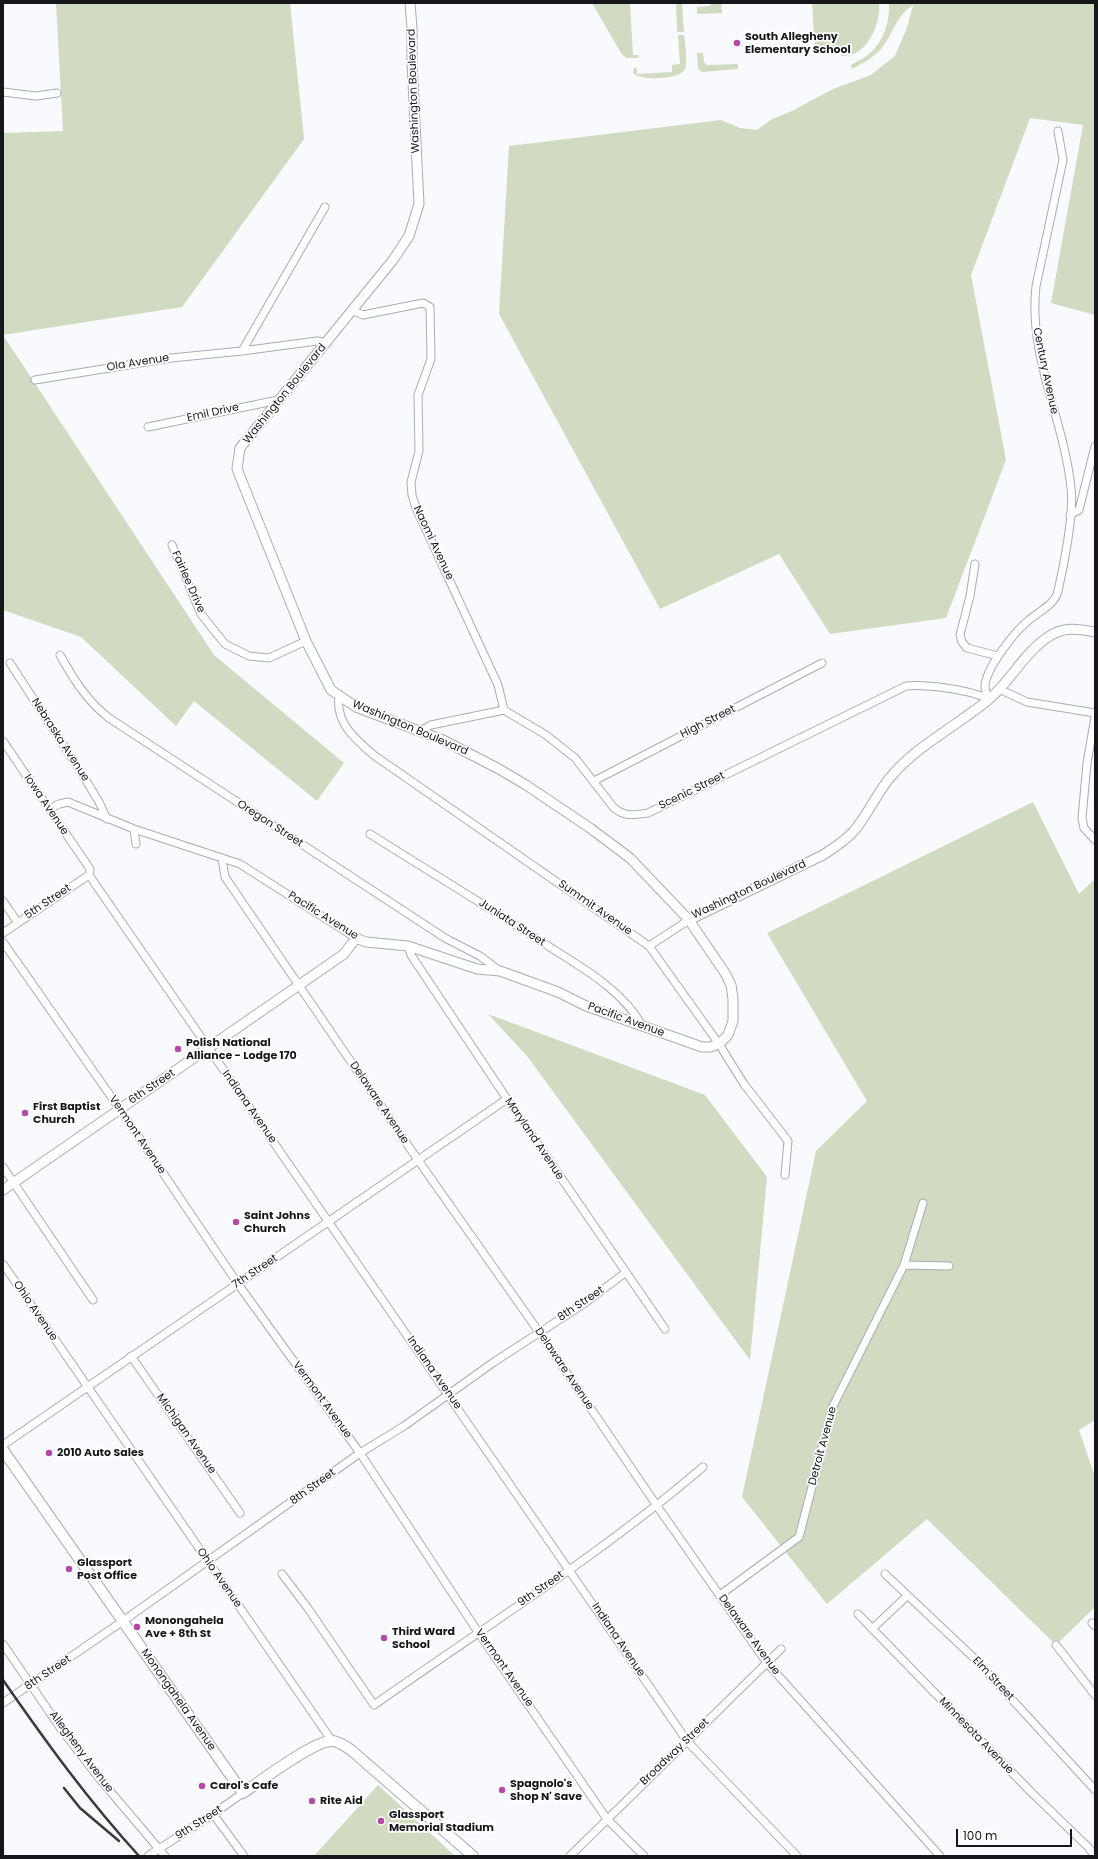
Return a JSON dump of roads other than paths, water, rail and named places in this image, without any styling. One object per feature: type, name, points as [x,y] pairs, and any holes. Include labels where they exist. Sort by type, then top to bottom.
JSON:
[{"type":"main road","name":"Monongahela Avenue","points":[[3,1450],[243,1793]]},
{"type":"main road","name":"9th Street","points":[[243,1793],[308,1748],[332,1741]]},
{"type":"main road","points":[[332,1741],[342,1744],[351,1750],[472,1856]]},
{"type":"street","name":"Washington Boulevard","points":[[410,3],[419,204],[409,236],[393,260],[327,343],[278,400],[240,448],[237,469],[306,640],[331,690],[339,697],[356,706],[443,740],[499,769],[590,828],[630,858],[689,920],[823,855],[843,841],[855,830],[894,773],[916,753],[988,700],[1033,649],[1048,636],[1059,631],[1072,628],[1095,632]]},
{"type":"street","points":[[3,92],[36,96],[57,94]]},
{"type":"street","name":"Century Avenue","points":[[988,700],[985,687],[988,676],[998,656],[1017,630],[1029,619],[1050,604],[1056,596],[1070,515],[1072,496],[1069,472],[1042,371],[1035,334],[1034,311],[1036,286],[1063,160],[1058,131]]},
{"type":"street","points":[[242,351],[325,207]]},
{"type":"street","name":"Naomi Avenue","points":[[352,310],[363,315],[423,302],[430,307],[431,359],[418,395],[419,451],[411,482],[412,495],[416,508],[498,685],[504,710]]},
{"type":"street","name":"Ola Avenue","points":[[35,380],[171,358],[242,351],[317,341],[327,343]]},
{"type":"street","name":"Emil Drive","points":[[148,427],[278,400]]},
{"type":"street","points":[[1070,515],[1079,510],[1095,446]]},
{"type":"street","name":"Fairlee Drive","points":[[172,546],[201,614],[225,644],[249,656],[269,658],[306,640]]},
{"type":"street","points":[[975,564],[970,596],[960,634],[962,642],[967,648],[998,656]]},
{"type":"street","name":"Oregon Street","points":[[60,655],[82,692],[95,707],[109,718],[445,938],[480,956],[500,970]]},
{"type":"street","name":"Nebraska Avenue","points":[[10,663],[84,777],[107,819]]},
{"type":"street","name":"High Street","points":[[594,781],[822,663]]},
{"type":"street","name":"Scenic Street","points":[[504,710],[546,735],[575,758],[614,808],[621,814],[631,816],[648,813],[906,686],[917,685],[978,694],[988,700]]},
{"type":"street","points":[[999,689],[1027,702],[1095,713]]},
{"type":"street","name":"Summit Avenue","points":[[339,697],[338,706],[342,719],[354,738],[374,756],[649,946],[719,1044],[744,1084],[788,1141],[785,1175]]},
{"type":"street","points":[[420,731],[431,725],[504,710]]},
{"type":"street","points":[[1095,717],[1087,763],[1082,818],[1084,828],[1095,840]]},
{"type":"street","name":"Iowa Avenue","points":[[3,741],[89,872]]},
{"type":"street","name":"Pacific Avenue","points":[[49,809],[59,804],[68,802],[81,806],[107,819],[134,829],[240,864],[356,938],[366,942],[408,946],[477,968],[500,970],[558,992],[586,1006],[702,1047],[719,1044]]},
{"type":"street","points":[[134,829],[136,844]]},
{"type":"street","name":"Juniata Street","points":[[370,834],[496,912],[584,969],[619,997],[636,1014],[643,1027]]},
{"type":"street","name":"Delaware Avenue","points":[[222,858],[225,877],[418,1160],[539,1332],[657,1506],[767,1664],[940,1856]]},
{"type":"street","name":"5th Street","points":[[3,933],[89,872]]},
{"type":"street","name":"Indiana Avenue","points":[[89,872],[687,1741],[797,1856]]},
{"type":"street","points":[[3,901],[18,923]]},
{"type":"street","points":[[649,946],[689,920],[708,946],[731,985],[733,1021],[728,1035],[719,1044]]},
{"type":"street","name":"6th Street","points":[[3,1190],[119,1108],[209,1048],[344,954],[356,938]]},
{"type":"street","name":"Vermont Avenue","points":[[3,942],[119,1108],[238,1284],[360,1453],[478,1632],[607,1818],[644,1856]]},
{"type":"street","name":"Maryland Avenue","points":[[408,946],[411,955],[506,1100],[665,1329]]},
{"type":"street","name":"7th Street","points":[[3,1445],[506,1100]]},
{"type":"street","points":[[3,1167],[93,1300]]},
{"type":"street","name":"Detroit Avenue","points":[[720,1595],[799,1537],[833,1406],[904,1265],[923,1203]]},
{"type":"street","name":"Ohio Avenue","points":[[3,1264],[332,1741]]},
{"type":"street","points":[[904,1265],[949,1266]]},
{"type":"street","name":"8th Street","points":[[3,1703],[313,1488],[360,1453],[404,1426],[539,1332],[585,1303],[625,1273]]},
{"type":"street","name":"Michigan Avenue","points":[[132,1356],[240,1513]]},
{"type":"street","name":"9th Street","points":[[282,1574],[307,1607],[374,1704],[615,1538],[703,1468]]},
{"type":"street","name":"Elm Street","points":[[885,1574],[974,1658],[1095,1790]]},
{"type":"street","points":[[872,1629],[907,1596]]},
{"type":"street","name":"Minnesota Avenue","points":[[858,1614],[1031,1792],[1088,1847],[1095,1856]]},
{"type":"street","name":"Allegheny Avenue","points":[[3,1644],[61,1728],[100,1778],[165,1856]]},
{"type":"street","points":[[1056,1645],[1095,1695]]},
{"type":"street","name":"Broadway Street","points":[[570,1856],[607,1818],[781,1649]]},
{"type":"street","name":"9th Street","points":[[148,1856],[243,1793]]},
{"type":"street","points":[[213,1814],[244,1856]]},
{"type":"railway","points":[[3,1680],[68,1770],[102,1814],[139,1856]]},
{"type":"railway","points":[[64,1788],[80,1808],[119,1841]]},
{"type":"place","name":"South Allegheny Elementary School","points":[[737,43]]},
{"type":"place","name":"Polish National Alliance - Lodge 170","points":[[178,1049]]},
{"type":"place","name":"First Baptist Church","points":[[25,1113]]},
{"type":"place","name":"Saint Johns Church","points":[[236,1222]]},
{"type":"place","name":"2010 Auto Sales","points":[[49,1453]]},
{"type":"place","name":"Glassport Post Office","points":[[69,1569]]},
{"type":"place","name":"Monongahela Ave + 8th St","points":[[137,1627]]},
{"type":"place","name":"Third Ward School","points":[[384,1638]]},
{"type":"place","name":"Carol's Cafe","points":[[202,1786]]},
{"type":"place","name":"Spagnolo's Shop N' Save","points":[[502,1790]]},
{"type":"place","name":"Rite Aid","points":[[312,1801]]},
{"type":"place","name":"Glassport Memorial Stadium","points":[[381,1821]]}]
